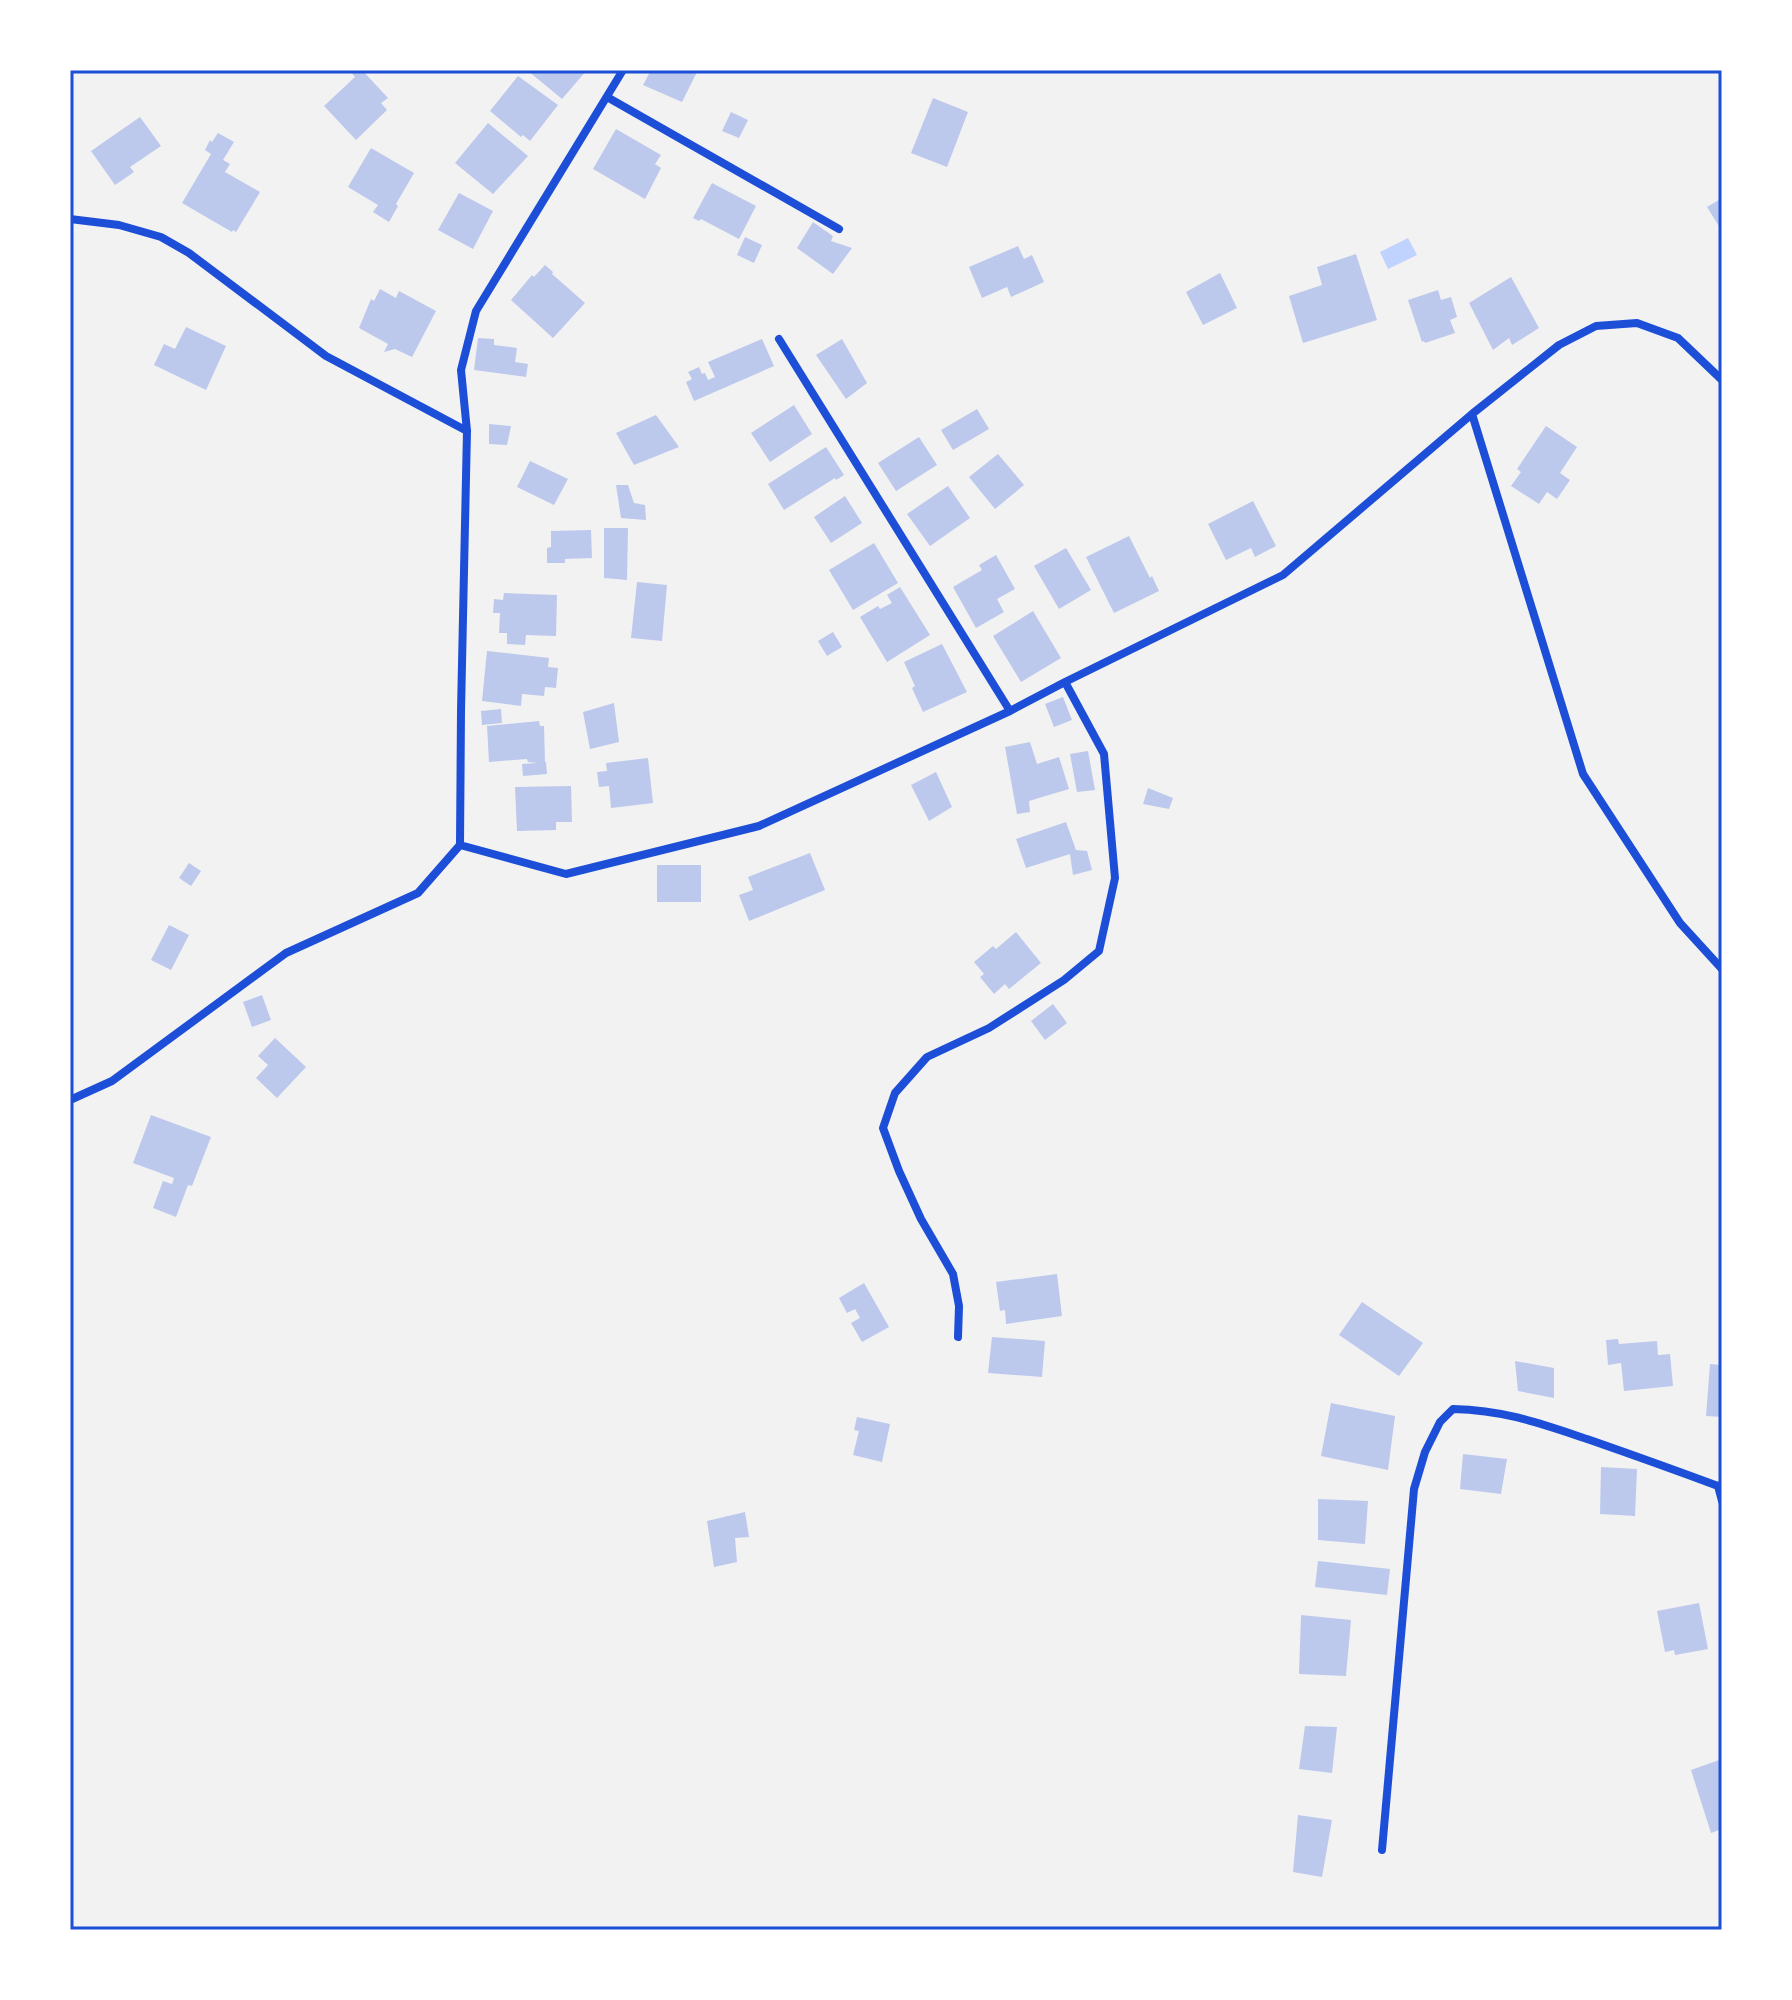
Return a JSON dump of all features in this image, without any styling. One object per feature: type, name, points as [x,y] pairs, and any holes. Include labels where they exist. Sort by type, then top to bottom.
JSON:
[{"type":"street","points":[[70,1100],[112,1081],[286,953],[418,893],[460,845],[467,431],[461,370],[476,311],[623,70]]},
{"type":"street","points":[[607,97],[839,229]]},
{"type":"street","points":[[70,219],[119,225],[161,237],[189,253],[326,356],[467,431]]},
{"type":"street","points":[[460,845],[566,874],[759,826],[1010,711],[1283,575],[1472,414],[1559,345],[1596,326],[1637,323],[1678,338],[1722,380]]},
{"type":"street","points":[[779,339],[1010,711]]},
{"type":"street","points":[[1472,414],[1583,774],[1680,923],[1722,969]]},
{"type":"street","points":[[958,1337],[959,1306],[953,1274],[921,1219],[883,1128],[895,1093],[927,1057],[989,1028],[1064,980],[1099,951],[1115,878],[1104,754],[1065,682]]},
{"type":"street","points":[[1382,1850],[1414,1489],[1425,1452],[1440,1422],[1453,1409],[1512,1414],[1720,1485],[1722,1501]]},
{"type":"water","points":[[1408,238],[1417,255],[1388,269],[1380,252]]},
{"type":"building","points":[[362,70],[388,98],[381,103],[387,110],[356,140],[324,106],[355,77],[351,72]]},
{"type":"building","points":[[527,70],[587,70],[562,99]]},
{"type":"building","points":[[651,70],[698,70],[682,102],[643,85]]},
{"type":"building","points":[[518,76],[558,105],[530,141],[490,111]]},
{"type":"building","points":[[933,98],[968,112],[947,167],[911,153]]},
{"type":"building","points":[[731,112],[748,120],[739,138],[722,131]]},
{"type":"building","points":[[140,117],[161,146],[130,167],[134,172],[115,185],[91,151]]},
{"type":"building","points":[[488,123],[528,156],[493,194],[455,163]]},
{"type":"building","points":[[616,129],[661,155],[655,164],[661,168],[645,199],[593,169]]},
{"type":"building","points":[[218,133],[234,142],[223,160],[230,164],[225,172],[260,192],[236,232],[182,203],[211,154],[205,150],[210,140],[212,142]]},
{"type":"building","points":[[371,148],[414,173],[389,222],[373,212],[378,205],[348,187]]},
{"type":"building","points":[[712,183],[756,206],[739,239],[701,219],[693,218]]},
{"type":"building","points":[[459,193],[493,211],[473,249],[438,230]]},
{"type":"building","points":[[1722,198],[1722,231],[1707,207]]},
{"type":"building","points":[[813,222],[833,236],[831,241],[852,248],[833,274],[797,248]]},
{"type":"building","points":[[745,237],[762,245],[754,263],[737,255]]},
{"type":"building","points":[[1018,246],[1024,259],[1032,255],[1044,282],[1011,297],[1007,287],[982,298],[969,267]]},
{"type":"building","points":[[1356,254],[1377,320],[1303,343],[1289,296],[1322,285],[1317,267]]},
{"type":"building","points":[[545,265],[585,303],[553,338],[511,300]]},
{"type":"building","points":[[1220,273],[1237,308],[1203,325],[1186,292]]},
{"type":"building","points":[[1511,277],[1539,328],[1512,345],[1509,338],[1493,350],[1469,303]]},
{"type":"building","points":[[380,289],[396,298],[399,291],[436,311],[412,357],[395,349],[384,352],[388,344],[359,328],[371,299],[374,301]]},
{"type":"building","points":[[1438,290],[1441,300],[1451,297],[1457,317],[1450,320],[1455,333],[1425,343],[1422,342],[1408,300]]},
{"type":"building","points":[[186,327],[226,346],[206,390],[154,365],[164,344],[175,349]]},
{"type":"building","points":[[478,338],[494,339],[494,345],[517,348],[515,362],[528,364],[526,377],[474,370]]},
{"type":"building","points":[[762,339],[774,366],[694,401],[686,382],[692,379],[688,372],[699,367],[708,380],[715,377],[708,362]]},
{"type":"building","points":[[842,339],[867,383],[846,399],[816,355]]},
{"type":"building","points":[[794,405],[812,434],[770,462],[751,433]]},
{"type":"building","points":[[977,409],[989,429],[953,450],[941,430]]},
{"type":"building","points":[[656,415],[679,447],[634,465],[616,433]]},
{"type":"building","points":[[489,424],[511,426],[507,445],[489,444]]},
{"type":"building","points":[[1546,426],[1577,447],[1560,473],[1570,480],[1557,499],[1547,492],[1539,504],[1511,486],[1521,472],[1517,469]]},
{"type":"building","points":[[919,437],[937,465],[896,491],[878,463]]},
{"type":"building","points":[[826,447],[844,475],[784,510],[768,484]]},
{"type":"building","points":[[998,454],[1024,485],[995,509],[969,477]]},
{"type":"building","points":[[530,461],[568,479],[554,505],[517,487]]},
{"type":"building","points":[[616,485],[628,485],[634,503],[645,505],[646,520],[621,518]]},
{"type":"building","points":[[948,486],[970,518],[930,546],[907,514]]},
{"type":"building","points":[[845,496],[862,523],[831,543],[814,517]]},
{"type":"building","points":[[1253,501],[1276,546],[1255,557],[1251,548],[1226,560],[1208,524]]},
{"type":"building","points":[[604,528],[628,528],[627,580],[604,578]]},
{"type":"building","points":[[591,530],[592,558],[547,563],[551,531]]},
{"type":"building","points":[[1129,536],[1159,591],[1114,613],[1086,557]]},
{"type":"building","points":[[874,543],[898,583],[853,610],[829,570]]},
{"type":"building","points":[[1066,548],[1091,590],[1059,609],[1034,566]]},
{"type":"building","points":[[996,555],[1015,589],[997,599],[1004,612],[976,628],[953,587],[982,570],[979,565]]},
{"type":"building","points":[[637,582],[667,585],[662,641],[631,638]]},
{"type":"building","points":[[900,587],[930,635],[887,662],[860,617],[878,606],[880,609],[892,603],[887,595]]},
{"type":"building","points":[[504,593],[557,595],[556,636],[526,635],[525,645],[507,644],[507,633],[499,633],[500,613],[493,613],[494,599],[503,600]]},
{"type":"building","points":[[1033,611],[1061,658],[1021,682],[993,636]]},
{"type":"building","points":[[833,632],[842,647],[827,656],[818,641]]},
{"type":"building","points":[[942,644],[967,692],[923,712],[904,662]]},
{"type":"building","points":[[487,651],[549,658],[548,667],[558,668],[556,688],[545,687],[544,696],[522,694],[521,706],[482,701]]},
{"type":"building","points":[[1063,697],[1072,720],[1054,727],[1045,704]]},
{"type":"building","points":[[614,703],[619,742],[590,749],[583,712]]},
{"type":"building","points":[[501,709],[502,723],[482,725],[481,711]]},
{"type":"building","points":[[539,721],[540,726],[544,726],[547,774],[523,776],[522,764],[537,763],[528,762],[527,759],[489,762],[487,726]]},
{"type":"building","points":[[1030,742],[1037,764],[1059,757],[1069,789],[1029,801],[1030,812],[1017,814],[1005,747]]},
{"type":"building","points":[[1088,751],[1095,790],[1077,792],[1070,754]]},
{"type":"building","points":[[648,758],[653,803],[611,808],[609,786],[599,787],[597,772],[607,771],[606,763]]},
{"type":"building","points":[[936,772],[952,807],[929,821],[911,785]]},
{"type":"building","points":[[571,786],[572,822],[556,822],[556,830],[517,831],[515,787]]},
{"type":"building","points":[[1148,788],[1173,798],[1169,809],[1143,804]]},
{"type":"building","points":[[1066,822],[1076,850],[1087,851],[1092,870],[1073,875],[1070,854],[1026,868],[1016,839]]},
{"type":"building","points":[[810,853],[825,890],[749,921],[739,895],[753,890],[748,877]]},
{"type":"building","points":[[189,863],[201,871],[191,886],[179,878]]},
{"type":"building","points":[[657,865],[701,865],[701,902],[657,902]]},
{"type":"building","points":[[169,925],[189,935],[171,970],[151,960]]},
{"type":"building","points":[[1016,932],[1041,963],[1009,989],[1005,984],[994,994],[980,977],[984,974],[974,962]]},
{"type":"building","points":[[262,995],[271,1020],[252,1027],[243,1002]]},
{"type":"building","points":[[1053,1004],[1067,1023],[1045,1040],[1031,1021]]},
{"type":"building","points":[[275,1038],[306,1067],[277,1098],[256,1078],[268,1065],[258,1056]]},
{"type":"building","points":[[151,1115],[211,1137],[176,1217],[153,1208],[163,1181],[172,1184],[174,1178],[133,1163]]},
{"type":"building","points":[[1057,1274],[1062,1316],[1006,1324],[1005,1310],[1000,1311],[996,1282]]},
{"type":"building","points":[[864,1283],[889,1327],[862,1342],[851,1323],[860,1318],[855,1309],[847,1313],[839,1298]]},
{"type":"building","points":[[1362,1302],[1423,1343],[1399,1376],[1339,1335]]},
{"type":"building","points":[[992,1337],[1045,1341],[1042,1377],[988,1373]]},
{"type":"building","points":[[1618,1339],[1619,1344],[1657,1341],[1658,1355],[1670,1354],[1673,1386],[1624,1391],[1621,1363],[1608,1365],[1606,1340]]},
{"type":"building","points":[[1515,1361],[1554,1368],[1554,1398],[1518,1391]]},
{"type":"building","points":[[1710,1364],[1722,1365],[1722,1417],[1706,1416]]},
{"type":"building","points":[[1331,1403],[1395,1416],[1388,1470],[1321,1456]]},
{"type":"building","points":[[857,1417],[890,1424],[882,1462],[853,1455],[859,1431],[854,1430]]},
{"type":"building","points":[[1463,1454],[1507,1459],[1501,1494],[1460,1489]]},
{"type":"building","points":[[1601,1467],[1637,1469],[1635,1516],[1600,1514]]},
{"type":"building","points":[[1318,1499],[1368,1501],[1365,1544],[1318,1540]]},
{"type":"building","points":[[745,1512],[749,1537],[735,1538],[737,1562],[714,1567],[707,1521]]},
{"type":"building","points":[[1318,1561],[1390,1569],[1387,1595],[1315,1587]]},
{"type":"building","points":[[1699,1603],[1708,1649],[1675,1655],[1674,1650],[1665,1652],[1657,1611]]},
{"type":"building","points":[[1301,1615],[1351,1620],[1346,1676],[1299,1674]]},
{"type":"building","points":[[1305,1726],[1337,1727],[1332,1773],[1299,1769]]},
{"type":"building","points":[[1722,1759],[1722,1829],[1711,1833],[1691,1770]]},
{"type":"building","points":[[1298,1815],[1332,1820],[1322,1877],[1293,1872]]}]
